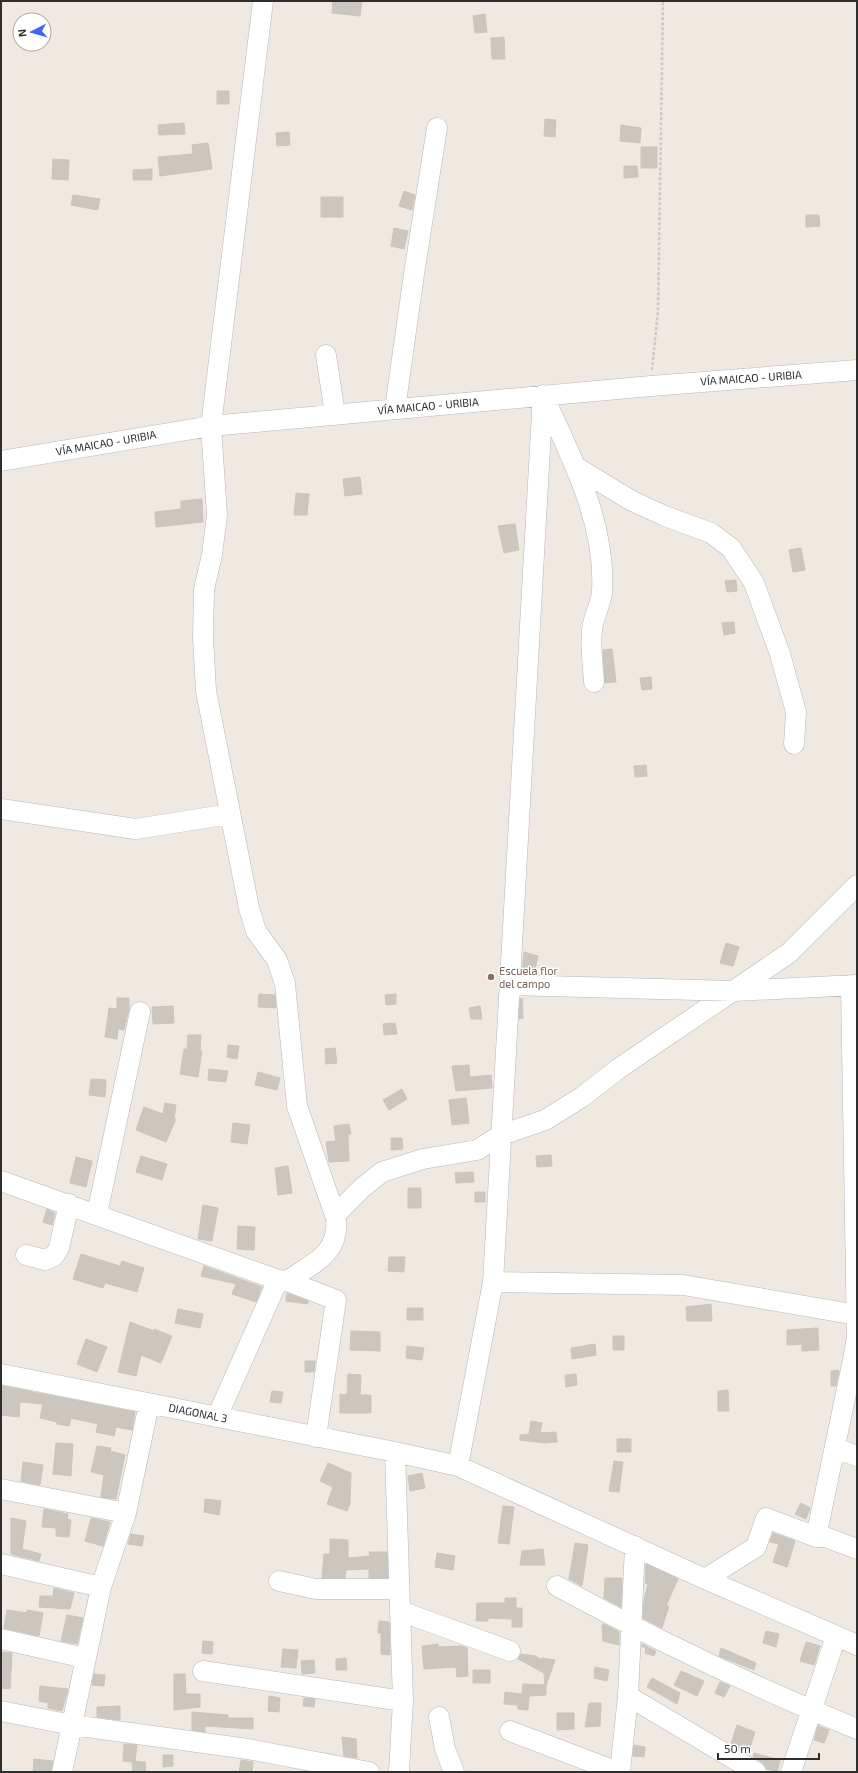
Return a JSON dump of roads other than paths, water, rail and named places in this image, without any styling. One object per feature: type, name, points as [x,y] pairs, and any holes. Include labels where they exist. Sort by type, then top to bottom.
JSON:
[{"type":"street","points":[[217,1417],[282,1280],[323,1256],[334,1242],[337,1231],[335,1215],[297,1106],[285,984],[277,960],[256,931],[249,908],[206,691],[203,637],[204,588],[212,555],[217,515],[211,426],[264,1]]},
{"type":"street","points":[[395,409],[437,128]]},
{"type":"street","points":[[326,355],[335,414]]},
{"type":"street","name":"VÍA MAICAO - URIBIA","points":[[1,461],[211,426],[543,395],[857,370]]},
{"type":"street","points":[[543,395],[576,467],[592,511],[601,560],[602,594],[592,629],[594,682]]},
{"type":"street","points":[[458,1466],[493,1282],[543,395]]},
{"type":"street","points":[[576,467],[632,501],[665,516],[711,533],[731,548],[754,583],[780,654],[796,712],[794,744]]},
{"type":"street","points":[[1,809],[136,829],[230,814]]},
{"type":"street","points":[[335,1215],[362,1188],[382,1172],[423,1159],[477,1150],[501,1135],[551,1117],[582,1097],[618,1069],[680,1026],[789,954],[857,885]]},
{"type":"street","points":[[509,985],[734,991],[854,985],[857,1337],[855,1361],[816,1537]]},
{"type":"street","points":[[97,1214],[140,1012]]},
{"type":"street","points":[[1,1181],[336,1300],[316,1437]]},
{"type":"street","points":[[26,1255],[46,1260],[54,1256],[59,1248],[69,1204]]},
{"type":"street","points":[[493,1282],[682,1285],[857,1315]]},
{"type":"street","name":"DIAGONAL 3","points":[[1,1374],[458,1466],[705,1579],[857,1645]]},
{"type":"street","points":[[62,1772],[101,1587],[126,1513],[149,1404]]},
{"type":"street","points":[[836,1448],[857,1456]]},
{"type":"street","points":[[394,1452],[402,1701],[400,1772]]},
{"type":"street","points":[[1,1489],[126,1513]]},
{"type":"street","points":[[705,1579],[756,1547],[766,1518],[816,1537],[825,1537],[857,1549]]},
{"type":"street","points":[[510,1731],[619,1772],[628,1696],[635,1546]]},
{"type":"street","points":[[1,1564],[101,1587]]},
{"type":"street","points":[[278,1581],[316,1589],[399,1589]]},
{"type":"street","points":[[557,1586],[631,1626],[812,1711],[857,1729]]},
{"type":"street","points":[[400,1611],[510,1651]]},
{"type":"street","points":[[791,1772],[836,1636]]},
{"type":"street","points":[[1,1640],[85,1658]]},
{"type":"street","points":[[202,1671],[402,1701]]},
{"type":"street","points":[[628,1696],[756,1772]]},
{"type":"street","points":[[1,1711],[72,1725],[248,1749],[369,1772]]},
{"type":"street","points":[[439,1717],[445,1749],[454,1772]]},
{"type":"place","name":"Escuela flor del campo","points":[[491,977]]}]
